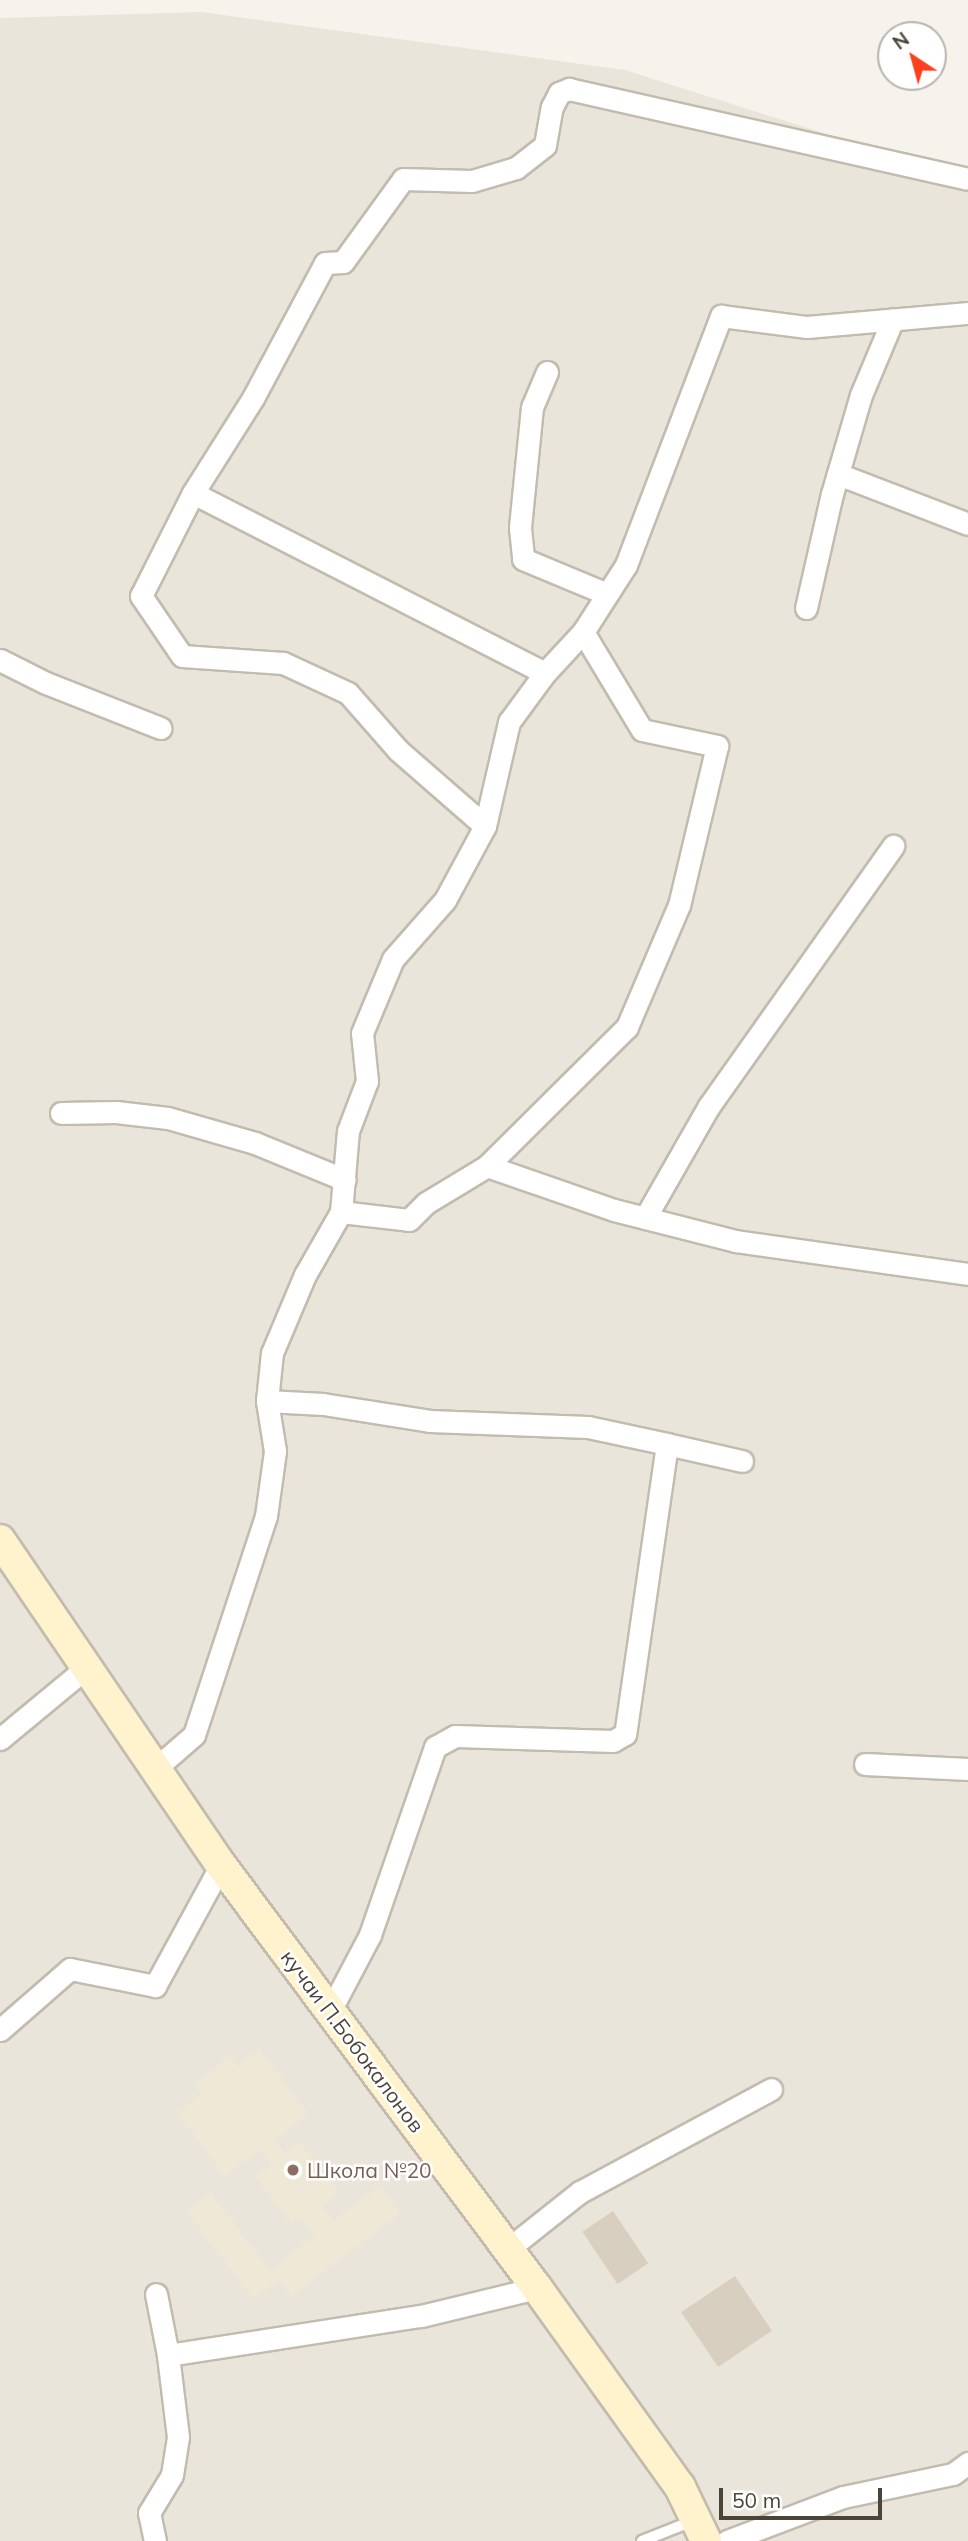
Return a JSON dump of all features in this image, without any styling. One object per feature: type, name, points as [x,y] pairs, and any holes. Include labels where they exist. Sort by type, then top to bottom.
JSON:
[{"type":"main road","name":"кучаи П.Бобокалонов","points":[[4,1555],[88,1667],[221,1865],[537,2288],[680,2487],[701,2530]]},
{"type":"street","points":[[485,826],[398,750],[348,693],[284,663],[182,656],[141,596],[193,493],[253,398],[326,263],[343,262],[403,179],[472,181],[516,168],[545,145],[552,107],[559,93],[569,89],[967,179]]},
{"type":"street","points":[[157,1767],[194,1735],[266,1516],[275,1451],[267,1402],[272,1353],[305,1275],[341,1212],[348,1131],[367,1081],[362,1033],[393,959],[445,900],[485,826],[509,722],[545,673],[583,632],[626,565],[721,316],[807,327],[968,313]]},
{"type":"street","points":[[806,608],[838,474],[861,395],[893,320]]},
{"type":"street","points":[[547,372],[532,407],[520,528],[523,559],[607,594]]},
{"type":"street","points":[[838,474],[968,524]]},
{"type":"street","points":[[193,493],[545,673]]},
{"type":"street","points":[[341,1212],[409,1220],[426,1203],[487,1166],[627,1027],[680,905],[717,746],[642,730],[583,632]]},
{"type":"street","points":[[0,660],[46,683],[160,728]]},
{"type":"street","points":[[645,1218],[709,1105],[893,846]]},
{"type":"street","points":[[61,1113],[116,1112],[168,1118],[255,1143],[345,1180]]},
{"type":"street","points":[[487,1166],[645,1218],[736,1241],[968,1274]]},
{"type":"street","points":[[267,1402],[323,1404],[430,1421],[588,1427],[742,1461]]},
{"type":"street","points":[[330,2011],[370,1934],[435,1748],[455,1736],[613,1741],[620,1740],[625,1734],[667,1444]]},
{"type":"street","points":[[0,1740],[88,1667]]},
{"type":"street","points":[[865,1764],[968,1769]]},
{"type":"street","points":[[0,2030],[70,1969],[155,1986],[221,1865]]},
{"type":"street","points":[[508,2249],[580,2193],[771,2089]]},
{"type":"street","points":[[168,2355],[421,2316],[537,2288]]},
{"type":"street","points":[[155,2541],[149,2513],[172,2475],[178,2437],[168,2355],[156,2294]]},
{"type":"street","points":[[727,2541],[844,2497],[953,2474],[968,2463]]},
{"type":"lane","points":[[642,2541],[701,2530]]},
{"type":"shaded area","points":[[201,12],[625,70],[968,179],[968,2541],[0,2541],[0,18]]},
{"type":"shaded area","name":"Школа №20","points":[[259,2049],[308,2114],[275,2140],[284,2153],[300,2142],[339,2193],[322,2206],[333,2221],[379,2186],[400,2213],[292,2296],[279,2280],[253,2299],[187,2212],[211,2193],[270,2271],[315,2236],[301,2218],[292,2224],[256,2177],[272,2165],[260,2150],[225,2176],[177,2113],[202,2094],[195,2084],[230,2057],[238,2066]]},
{"type":"building","points":[[613,2211],[648,2263],[618,2284],[582,2232]]},
{"type":"building","points":[[735,2276],[772,2331],[718,2367],[681,2312]]},
{"type":"place","name":"Школа №20","points":[[293,2170]]}]
